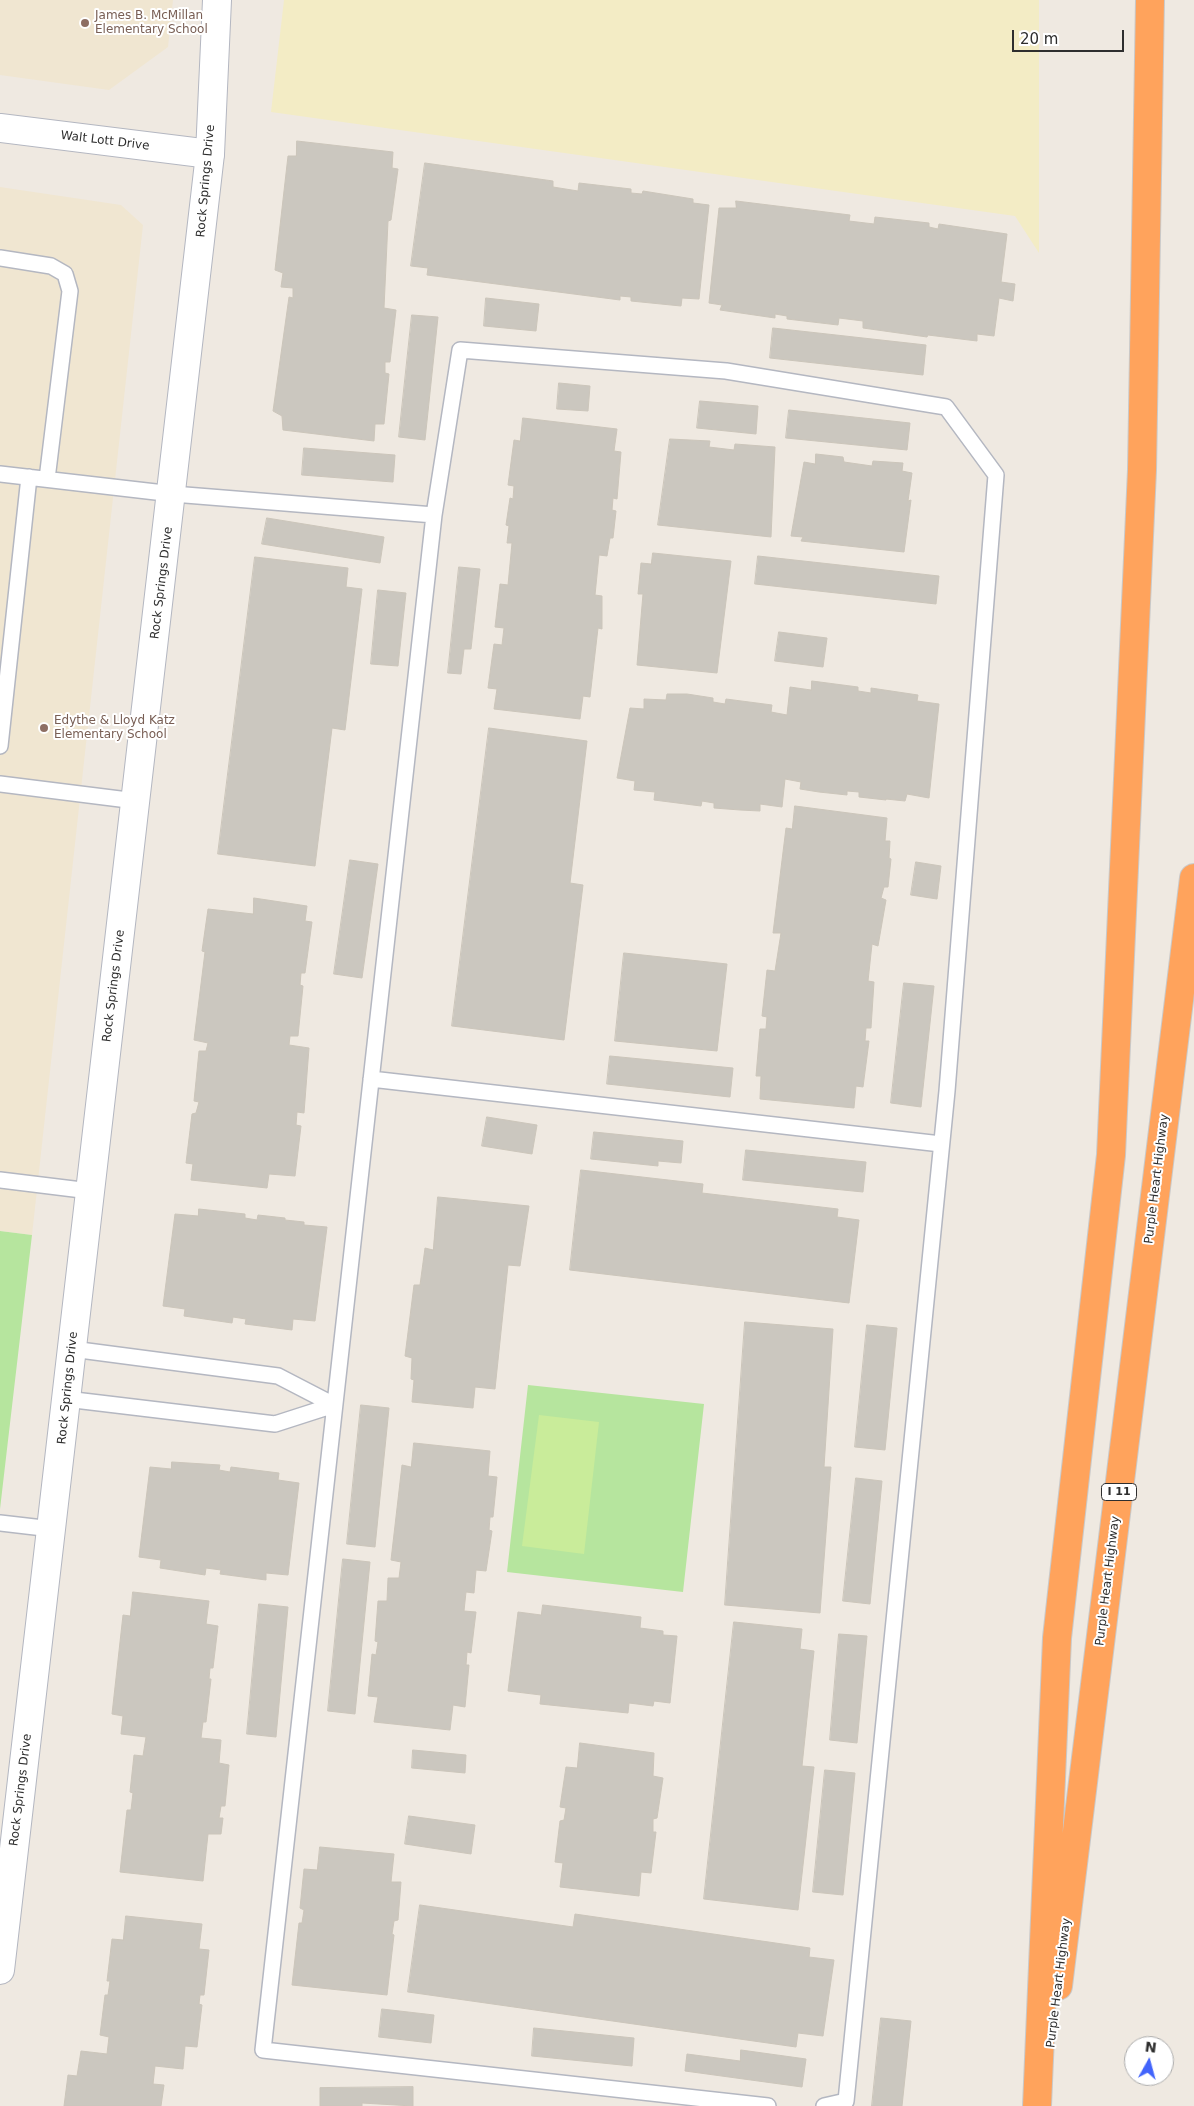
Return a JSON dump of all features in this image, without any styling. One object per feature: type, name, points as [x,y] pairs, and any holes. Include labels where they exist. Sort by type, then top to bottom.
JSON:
[{"type":"highway","points":[[1037,2106],[1057,1638],[1111,1155],[1142,470],[1150,0]]},
{"type":"highway","name":"Purple Heart Highway","points":[[1044,2106],[1194,878]]},
{"type":"street","name":"Rock Springs Drive","points":[[0,1970],[210,154],[217,0]]},
{"type":"street","name":"Walt Lott Drive","points":[[0,128],[210,154]]},
{"type":"lane","points":[[0,258],[50,266],[65,274],[70,290],[47,479]]},
{"type":"lane","points":[[768,2106],[263,2050],[434,515],[460,350],[726,371],[946,407],[996,474],[941,1144],[846,2101],[824,2106]]},
{"type":"lane","points":[[0,474],[172,494],[434,515]]},
{"type":"lane","points":[[0,746],[29,477]]},
{"type":"lane","points":[[0,784],[136,801]]},
{"type":"lane","points":[[371,1079],[941,1144]]},
{"type":"lane","points":[[0,1180],[90,1191]]},
{"type":"lane","points":[[72,1349],[278,1376],[334,1405]]},
{"type":"lane","points":[[66,1400],[275,1424],[334,1405]]},
{"type":"lane","points":[[0,1523],[52,1530]]},
{"type":"shaded area","name":"James B. McMillan Elementary School","points":[[0,0],[173,0],[168,47],[109,90],[0,75]]},
{"type":"shaded area","name":"Edythe & Lloyd Katz Elementary School","points":[[0,187],[121,205],[143,225],[32,1235],[0,1231]]},
{"type":"green space","points":[[0,1231],[32,1235],[0,1509]]},
{"type":"green space","points":[[528,1385],[704,1404],[683,1592],[507,1572]]},
{"type":"green space","points":[[539,1415],[599,1422],[584,1554],[522,1546]]},
{"type":"sand","points":[[284,0],[1039,0],[1039,253],[1015,216],[271,112]]},
{"type":"building","points":[[297,141],[393,152],[392,168],[398,169],[391,220],[388,221],[384,308],[396,310],[390,362],[385,362],[385,373],[389,374],[384,424],[375,424],[374,441],[283,430],[282,416],[273,411],[289,297],[293,298],[293,288],[281,287],[283,273],[275,270],[288,156],[296,156]]},
{"type":"building","points":[[425,163],[553,181],[553,187],[578,191],[579,183],[631,189],[631,193],[642,194],[643,191],[693,199],[693,203],[709,205],[699,299],[682,298],[681,306],[631,301],[631,297],[620,296],[620,300],[427,275],[428,268],[411,266]]},
{"type":"building","points":[[736,201],[850,215],[849,221],[874,224],[875,217],[929,223],[929,227],[938,229],[939,224],[1007,234],[1001,282],[1015,284],[1013,301],[999,298],[994,336],[977,334],[977,341],[928,335],[927,337],[863,328],[863,321],[839,318],[838,325],[787,319],[787,316],[775,314],[775,318],[720,310],[722,305],[709,303],[719,208],[736,208]]},
{"type":"building","points":[[486,298],[539,304],[536,331],[484,326]]},
{"type":"building","points":[[412,315],[438,317],[425,440],[399,437]]},
{"type":"building","points":[[773,328],[926,345],[923,375],[770,358]]},
{"type":"building","points":[[559,383],[590,386],[588,411],[557,409]]},
{"type":"building","points":[[700,401],[758,406],[756,434],[697,428]]},
{"type":"building","points":[[789,410],[910,423],[907,450],[786,438]]},
{"type":"building","points":[[523,418],[617,429],[614,451],[621,452],[617,499],[613,498],[612,510],[616,511],[613,538],[610,538],[607,556],[599,555],[595,595],[602,596],[602,629],[598,628],[590,697],[583,696],[580,719],[494,709],[497,689],[488,688],[494,644],[502,645],[504,628],[495,627],[500,584],[508,585],[512,543],[507,543],[509,526],[506,525],[510,498],[513,499],[514,486],[508,485],[514,440],[520,441]]},
{"type":"building","points":[[670,439],[710,441],[709,447],[734,450],[735,444],[775,447],[771,537],[658,525]]},
{"type":"building","points":[[304,448],[395,455],[393,482],[302,475]]},
{"type":"building","points":[[816,454],[843,457],[844,462],[872,466],[873,461],[903,463],[902,471],[912,473],[908,501],[911,500],[904,552],[801,541],[803,537],[791,536],[804,462],[815,464]]},
{"type":"building","points":[[267,518],[384,537],[380,563],[262,544]]},
{"type":"building","points":[[653,553],[731,561],[717,673],[637,665],[643,594],[638,594],[641,563],[651,564]]},
{"type":"building","points":[[758,556],[939,576],[936,604],[755,584]]},
{"type":"building","points":[[255,557],[348,568],[346,587],[362,589],[345,730],[332,728],[315,866],[218,854]]},
{"type":"building","points":[[459,567],[480,569],[471,649],[464,649],[461,674],[448,673]]},
{"type":"building","points":[[378,590],[406,593],[398,666],[371,664]]},
{"type":"building","points":[[779,632],[827,638],[823,667],[775,661]]},
{"type":"building","points":[[812,681],[858,687],[858,691],[871,693],[871,688],[918,695],[917,701],[939,704],[929,798],[907,794],[905,801],[886,800],[859,797],[859,792],[847,791],[847,795],[819,792],[800,789],[801,782],[785,779],[782,807],[760,804],[760,811],[740,810],[714,808],[714,803],[702,801],[701,806],[654,800],[655,792],[634,790],[635,781],[617,778],[630,708],[644,709],[644,699],[666,700],[667,694],[687,694],[713,698],[713,702],[725,704],[726,699],[772,705],[771,712],[787,715],[790,687],[811,690]]},
{"type":"building","points":[[489,728],[587,741],[570,883],[583,885],[564,1040],[452,1026]]},
{"type":"building","points":[[795,806],[887,818],[885,841],[890,841],[889,858],[891,859],[888,887],[884,887],[881,898],[886,900],[878,946],[872,944],[868,981],[874,982],[871,1028],[866,1028],[865,1041],[869,1041],[863,1087],[856,1086],[854,1108],[760,1099],[761,1076],[756,1076],[760,1029],[766,1029],[767,1017],[762,1016],[767,970],[775,971],[781,933],[773,933],[786,828],[792,829]]},
{"type":"building","points":[[350,860],[378,864],[362,978],[334,974]]},
{"type":"building","points":[[916,862],[941,866],[937,899],[911,895]]},
{"type":"building","points":[[254,898],[307,906],[305,921],[312,922],[305,973],[301,973],[300,985],[303,986],[298,1036],[290,1036],[289,1045],[309,1048],[304,1113],[297,1112],[296,1125],[301,1126],[295,1176],[269,1174],[267,1188],[191,1180],[193,1164],[186,1163],[192,1114],[196,1113],[199,1102],[194,1101],[199,1051],[206,1051],[208,1043],[194,1040],[205,952],[202,951],[208,909],[253,914]]},
{"type":"building","points":[[624,953],[727,964],[717,1051],[615,1041]]},
{"type":"building","points":[[904,983],[934,986],[921,1107],[891,1103]]},
{"type":"building","points":[[610,1056],[733,1068],[730,1097],[607,1084]]},
{"type":"building","points":[[487,1117],[537,1125],[532,1154],[482,1146]]},
{"type":"building","points":[[594,1132],[683,1141],[681,1163],[658,1161],[658,1166],[591,1159]]},
{"type":"building","points":[[746,1150],[866,1162],[863,1192],[743,1180]]},
{"type":"building","points":[[581,1170],[703,1184],[702,1193],[838,1209],[837,1217],[859,1220],[849,1303],[570,1270]]},
{"type":"building","points":[[438,1197],[529,1206],[520,1266],[508,1265],[495,1389],[475,1387],[473,1408],[412,1402],[414,1380],[411,1379],[412,1358],[405,1356],[414,1285],[420,1285],[425,1248],[433,1250]]},
{"type":"building","points":[[199,1209],[245,1214],[245,1218],[257,1220],[258,1215],[285,1218],[285,1220],[304,1222],[304,1225],[327,1227],[315,1321],[293,1319],[292,1330],[245,1324],[246,1319],[233,1317],[232,1323],[184,1316],[185,1309],[163,1306],[175,1214],[198,1216]]},
{"type":"building","points":[[745,1322],[833,1329],[824,1467],[831,1467],[820,1613],[725,1605]]},
{"type":"building","points":[[867,1325],[897,1328],[885,1450],[855,1447]]},
{"type":"building","points":[[361,1405],[389,1408],[375,1547],[347,1544]]},
{"type":"building","points":[[414,1443],[490,1451],[488,1476],[497,1477],[493,1517],[490,1517],[489,1530],[492,1531],[486,1571],[476,1570],[474,1593],[466,1592],[464,1611],[476,1612],[471,1653],[467,1652],[466,1665],[469,1665],[465,1707],[453,1705],[450,1730],[374,1722],[378,1697],[368,1696],[372,1654],[376,1655],[378,1642],[375,1641],[378,1601],[387,1601],[388,1578],[399,1578],[401,1562],[391,1560],[402,1465],[411,1467]]},
{"type":"building","points":[[172,1462],[220,1465],[219,1470],[230,1472],[231,1467],[279,1473],[278,1480],[299,1483],[288,1575],[266,1573],[266,1580],[220,1574],[221,1570],[206,1568],[205,1575],[160,1568],[161,1560],[139,1557],[150,1467],[171,1469]]},
{"type":"building","points":[[856,1478],[882,1481],[870,1604],[843,1601]]},
{"type":"building","points":[[343,1559],[370,1562],[355,1714],[328,1711]]},
{"type":"building","points":[[133,1592],[209,1601],[206,1624],[218,1626],[213,1668],[210,1668],[209,1679],[211,1679],[206,1722],[203,1722],[201,1738],[221,1740],[219,1763],[229,1765],[225,1806],[221,1806],[219,1818],[223,1818],[221,1834],[208,1834],[203,1881],[120,1872],[127,1810],[131,1810],[133,1793],[130,1792],[134,1755],[143,1756],[146,1737],[121,1734],[123,1716],[112,1714],[123,1615],[130,1616]]},
{"type":"building","points":[[259,1604],[288,1607],[276,1737],[247,1734]]},
{"type":"building","points":[[543,1605],[641,1617],[640,1628],[663,1631],[663,1635],[677,1636],[670,1703],[654,1701],[653,1706],[629,1703],[628,1713],[540,1704],[541,1695],[508,1691],[518,1612],[541,1615]]},
{"type":"building","points":[[734,1622],[802,1629],[800,1649],[814,1651],[802,1766],[814,1767],[798,1910],[704,1899]]},
{"type":"building","points":[[839,1634],[867,1636],[857,1743],[830,1740]]},
{"type":"building","points":[[580,1743],[654,1753],[653,1776],[663,1778],[657,1818],[653,1819],[653,1832],[656,1832],[651,1873],[641,1872],[639,1896],[560,1887],[563,1863],[555,1862],[560,1821],[564,1820],[566,1808],[560,1807],[566,1767],[577,1768]]},
{"type":"building","points":[[413,1750],[466,1755],[465,1773],[412,1768]]},
{"type":"building","points":[[825,1770],[855,1773],[843,1895],[813,1892]]},
{"type":"building","points":[[409,1816],[475,1825],[471,1854],[405,1844]]},
{"type":"building","points":[[320,1847],[394,1854],[391,1882],[401,1882],[398,1920],[394,1921],[392,1934],[394,1935],[387,1995],[292,1985],[299,1923],[302,1923],[304,1910],[300,1908],[304,1869],[317,1870]]},
{"type":"building","points":[[420,1905],[573,1927],[575,1914],[810,1948],[809,1957],[834,1960],[823,2036],[798,2033],[796,2047],[408,1992]]},
{"type":"building","points":[[126,1916],[202,1924],[199,1949],[209,1950],[204,1995],[200,1995],[199,2004],[202,2005],[197,2047],[185,2046],[183,2069],[155,2066],[153,2084],[164,2085],[161,2106],[64,2106],[68,2075],[77,2076],[81,2051],[107,2054],[109,2037],[100,2035],[105,1995],[108,1995],[110,1981],[107,1981],[112,1939],[123,1940]]},
{"type":"building","points":[[382,2009],[434,2015],[431,2043],[379,2037]]},
{"type":"building","points":[[881,2018],[911,2021],[902,2106],[872,2106]]},
{"type":"building","points":[[534,2028],[634,2038],[632,2066],[532,2056]]},
{"type":"building","points":[[741,2050],[806,2059],[802,2087],[685,2071],[687,2054],[740,2061]]},
{"type":"building","points":[[413,2087],[413,2106],[362,2103],[362,2106],[320,2106],[320,2088]]},
{"type":"place","name":"James B. McMillan Elementary School","points":[[85,23]]},
{"type":"place","name":"Edythe & Lloyd Katz Elementary School","points":[[44,728]]}]
